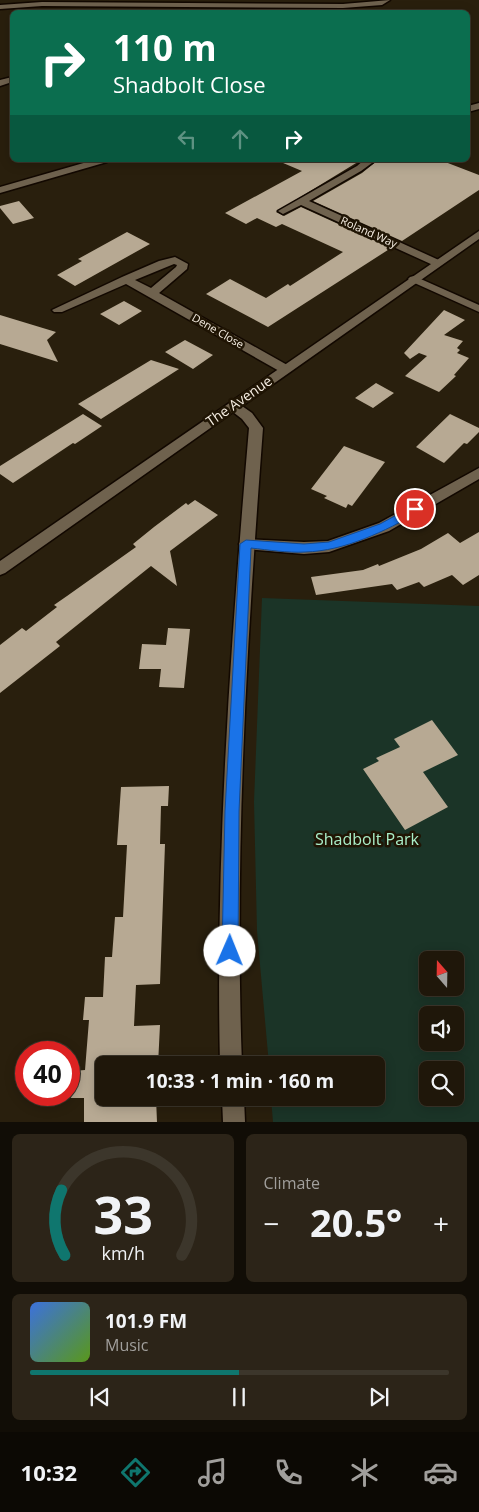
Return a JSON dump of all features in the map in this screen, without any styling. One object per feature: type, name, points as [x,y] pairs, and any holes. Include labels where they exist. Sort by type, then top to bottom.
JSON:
[{"type":"street","points":[[0,7],[27,4],[91,2],[139,8],[343,6],[384,1],[391,9]]},
{"type":"street","points":[[0,190],[97,162]]},
{"type":"street","points":[[283,211],[368,162]]},
{"type":"street","name":"Roland Way","points":[[301,201],[437,263]]},
{"type":"street","name":"The Avenue","points":[[0,570],[479,234]]},
{"type":"street","points":[[58,310],[170,260],[182,264],[181,270],[152,293]]},
{"type":"street","name":"Dene Close","points":[[126,279],[284,369]]},
{"type":"street","points":[[414,279],[479,309]]},
{"type":"street","points":[[231,1056],[229,1011],[232,811],[246,544],[256,428],[247,416],[234,406]]},
{"type":"street","points":[[246,544],[304,548],[329,546],[384,527],[479,473]]},
{"type":"street","points":[[233,1106],[234,1122]]},
{"type":"green space","name":"Shadbolt Park","points":[[262,598],[479,606],[479,1122],[273,1122],[272,1106],[385,1106],[385,1056],[268,1056],[257,931],[254,802]]},
{"type":"building","points":[[281,162],[358,162],[276,212],[284,216],[301,207],[391,248],[268,327],[206,294],[230,279],[266,298],[288,284],[290,286],[343,252],[282,224],[276,227],[257,218],[246,224],[225,213],[302,171]]},
{"type":"building","points":[[376,162],[445,162],[479,175],[479,190],[402,241],[313,201],[362,173]]},
{"type":"building","points":[[19,201],[34,218],[13,224],[0,206]]},
{"type":"building","points":[[127,232],[150,244],[75,286],[57,275],[82,261],[78,259]]},
{"type":"building","points":[[124,301],[142,311],[119,325],[100,314]]},
{"type":"building","points":[[444,310],[465,320],[444,335],[463,341],[457,348],[460,350],[457,353],[469,358],[454,375],[456,376],[439,392],[405,376],[427,356],[419,353],[410,359],[404,353]]},
{"type":"building","points":[[0,315],[56,332],[47,340],[58,362],[0,344]]},
{"type":"building","points":[[185,340],[213,355],[193,369],[165,352]]},
{"type":"building","points":[[151,360],[179,369],[101,419],[78,404]]},
{"type":"building","points":[[376,383],[394,393],[373,408],[355,398]]},
{"type":"building","points":[[83,414],[102,426],[13,483],[0,474],[0,466]]},
{"type":"building","points":[[450,414],[479,428],[479,432],[467,444],[464,443],[444,463],[416,447]]},
{"type":"building","points":[[344,446],[385,462],[352,506],[348,504],[346,508],[324,498],[327,496],[311,489]]},
{"type":"building","points":[[195,500],[218,515],[170,551],[177,586],[151,566],[56,642],[60,646],[0,693],[0,645],[22,628],[26,631],[57,607],[54,605],[136,547],[133,544],[154,527],[186,503],[188,505]]},
{"type":"building","points":[[479,532],[479,575],[463,585],[452,575],[424,587],[419,582],[397,590],[392,584],[316,595],[311,577],[363,570],[378,564],[379,566],[421,549],[448,533],[460,543]]},
{"type":"building","points":[[168,628],[190,629],[184,688],[159,687],[161,669],[139,669],[142,644],[166,645]]},
{"type":"building","points":[[432,720],[458,755],[423,772],[448,807],[405,830],[363,769],[379,761],[376,758],[400,747],[394,739]]},
{"type":"building","points":[[169,786],[168,806],[161,806],[160,844],[165,844],[160,984],[136,985],[134,1026],[160,1025],[158,1056],[95,1056],[95,1106],[156,1106],[157,1122],[84,1122],[84,1098],[80,1098],[80,1070],[85,1070],[89,1020],[83,1020],[85,997],[103,997],[105,957],[112,957],[115,917],[123,917],[127,845],[117,845],[121,787]]},
{"type":"route","points":[[230,951],[232,811],[246,544],[304,548],[329,546],[384,527],[415,509]]}]
